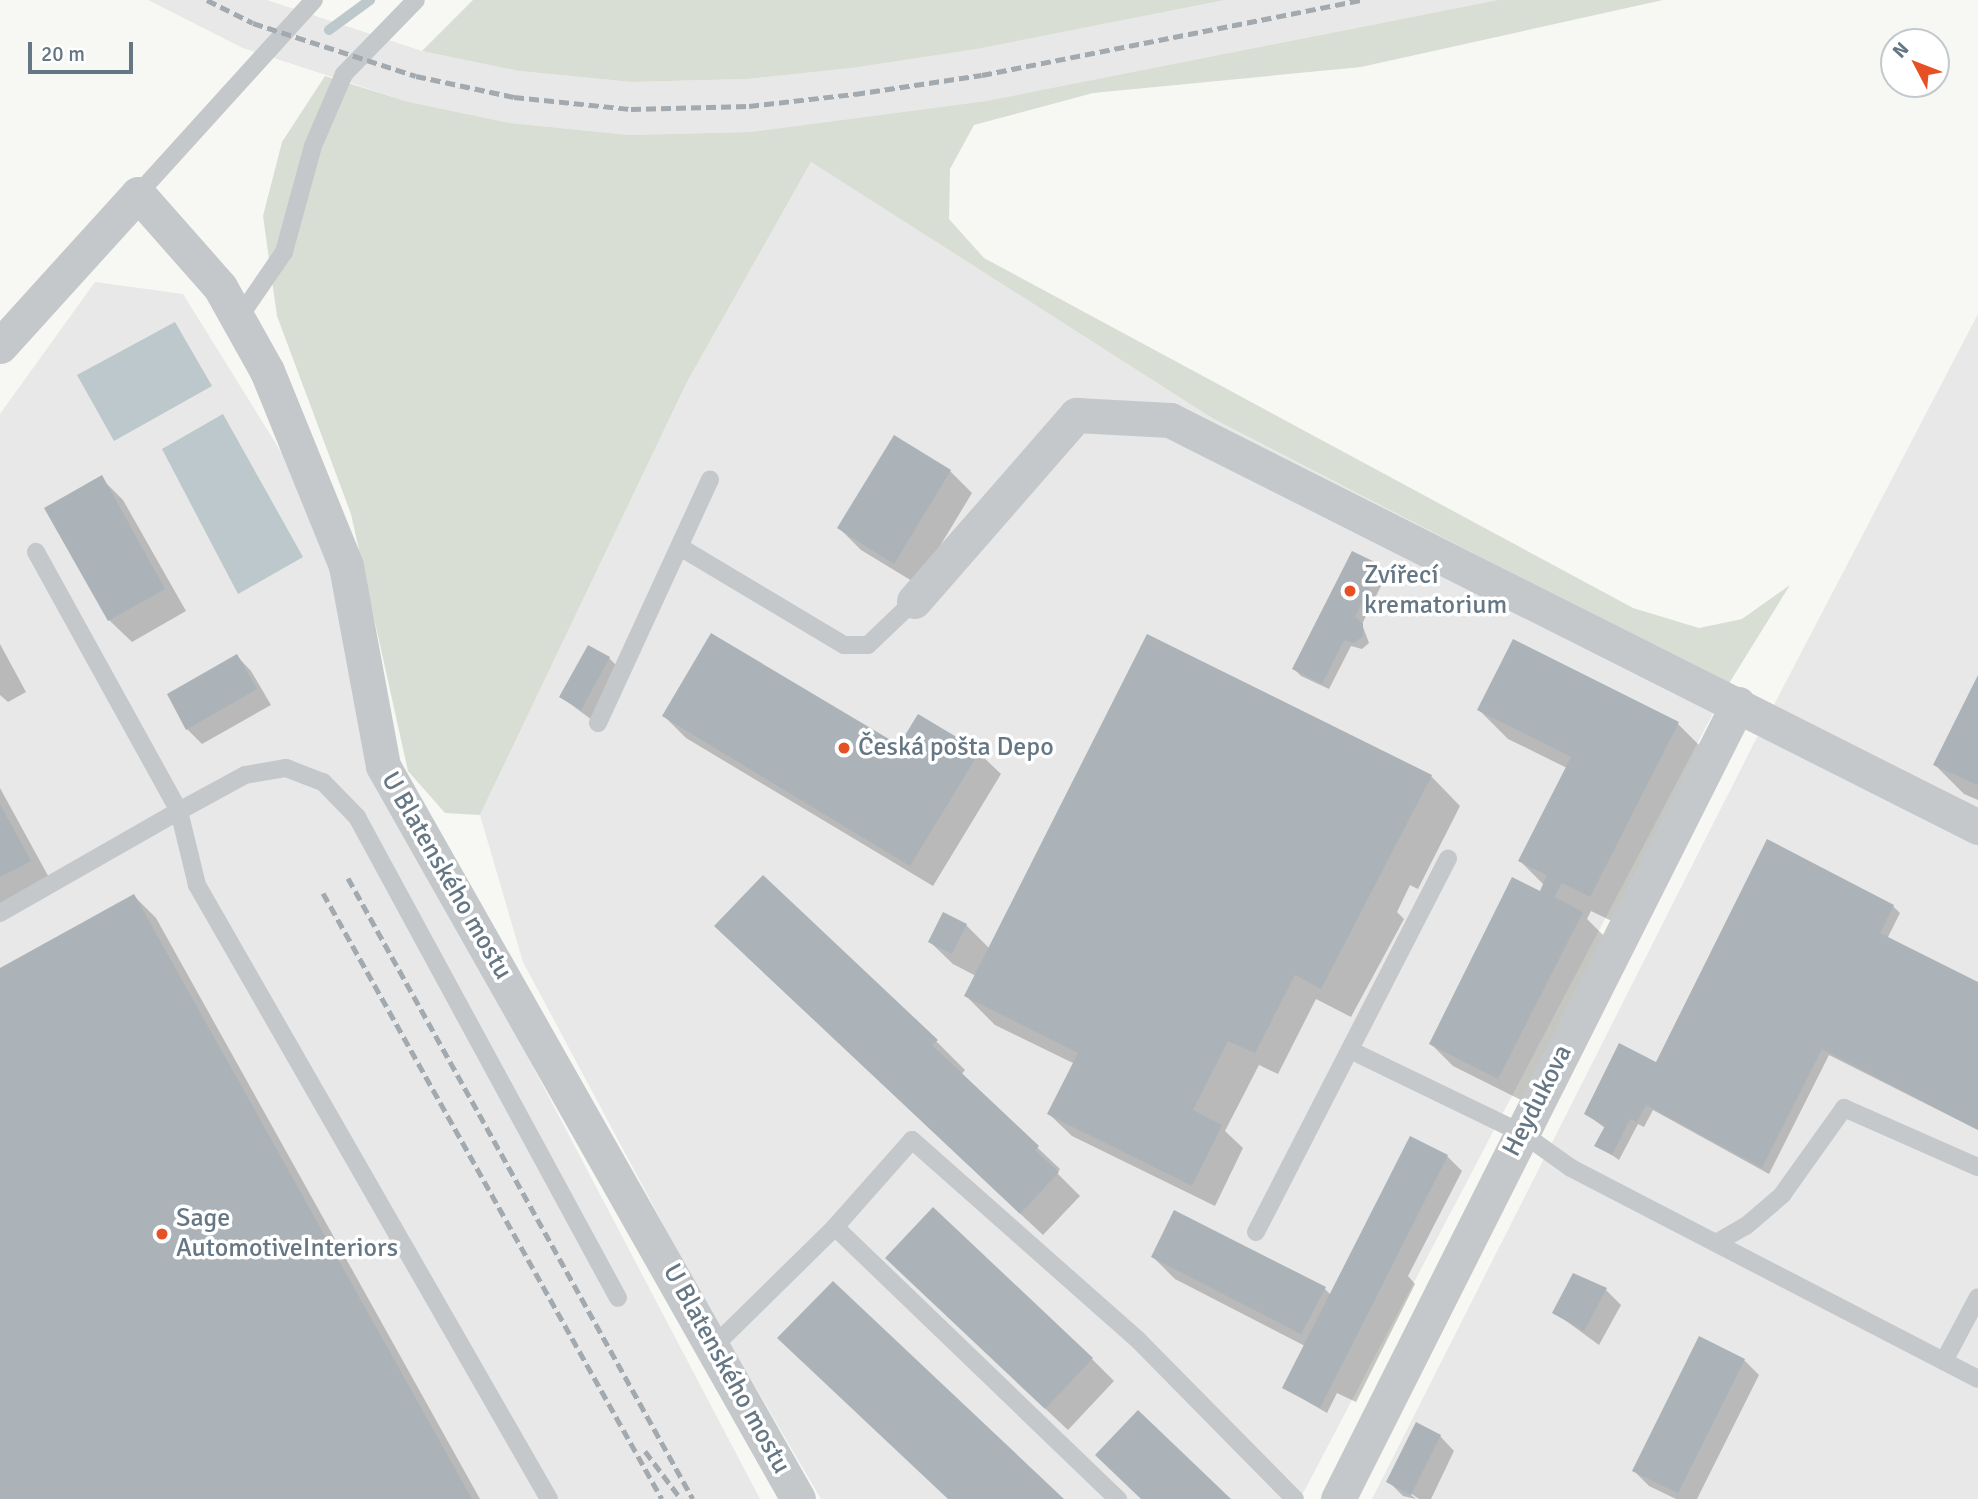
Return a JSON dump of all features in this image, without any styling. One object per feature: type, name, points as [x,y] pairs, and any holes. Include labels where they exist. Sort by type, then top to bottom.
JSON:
[{"type":"street","name":"U Blatenského mostu","points":[[138,194],[220,287],[267,371],[346,566],[383,766],[714,1346],[798,1499]]},
{"type":"street","points":[[0,346],[138,194]]},
{"type":"street","points":[[914,601],[1076,415],[1170,420],[1978,827]]},
{"type":"street","name":"Heydukova","points":[[1338,1499],[1738,704]]},
{"type":"lane","points":[[138,194],[314,0]]},
{"type":"lane","points":[[238,319],[284,252],[313,146],[344,74],[416,0]]},
{"type":"lane","points":[[598,723],[710,480]]},
{"type":"lane","points":[[680,547],[844,645],[868,645],[914,601]]},
{"type":"lane","points":[[36,552],[178,811],[197,885],[549,1499]]},
{"type":"lane","points":[[0,913],[245,775],[286,768],[324,782],[357,817],[618,1298]]},
{"type":"lane","points":[[1256,1232],[1448,859]]},
{"type":"lane","points":[[1350,1050],[1522,1133],[1571,1168],[1978,1378]]},
{"type":"lane","points":[[1716,1243],[1746,1226],[1782,1195],[1844,1108],[1978,1167]]},
{"type":"lane","points":[[714,1346],[835,1227],[912,1140],[1139,1341],[1295,1499]]},
{"type":"lane","points":[[835,1227],[1118,1499]]},
{"type":"lane","points":[[1944,1361],[1978,1297]]},
{"type":"shaded area","points":[[148,0],[267,0],[422,51],[519,71],[632,82],[747,79],[852,68],[977,49],[1225,0],[1498,0],[986,101],[750,132],[630,135],[510,123],[409,102],[243,48]]},
{"type":"shaded area","points":[[473,0],[1225,0],[977,49],[852,68],[747,79],[632,82],[519,71],[422,51]]},
{"type":"shaded area","points":[[1498,0],[1663,0],[1361,67],[1093,93],[974,125],[950,169],[949,219],[984,258],[1633,608],[1699,628],[1742,619],[1790,585],[1728,685],[1212,418],[811,162],[687,382],[480,815],[445,813],[408,771],[351,514],[277,316],[263,216],[282,142],[325,76],[409,102],[510,123],[630,135],[750,132],[986,101]]},
{"type":"shaded area","points":[[811,162],[1212,418],[1728,685],[1300,1499],[821,1499],[694,1282],[523,962],[480,815],[687,382]]},
{"type":"shaded area","points":[[95,282],[183,294],[327,526],[376,768],[760,1499],[0,1499],[0,414]]},
{"type":"shaded area","points":[[1978,314],[1978,1499],[1372,1499],[1754,743]]},
{"type":"shaded area","points":[[175,322],[212,386],[114,441],[77,375]]},
{"type":"shaded area","points":[[223,414],[303,557],[238,594],[162,449]]},
{"type":"building","points":[[894,435],[951,470],[894,564],[837,528]]},
{"type":"building","points":[[102,475],[165,589],[108,621],[44,508]]},
{"type":"building","name":"Zvířecí krematorium","points":[[1352,551],[1381,565],[1355,617],[1363,623],[1363,636],[1354,643],[1344,640],[1322,684],[1292,669]]},
{"type":"building","name":"Česká pošta Depo","points":[[711,633],[899,745],[918,714],[980,751],[910,866],[662,716]]},
{"type":"building","points":[[1147,634],[1432,775],[1321,989],[1295,975],[1255,1053],[1228,1041],[1193,1110],[1222,1125],[1192,1186],[1047,1114],[1078,1053],[964,996]]},
{"type":"building","points":[[1513,639],[1679,722],[1590,897],[1562,883],[1554,897],[1583,912],[1498,1079],[1429,1044],[1512,877],[1540,891],[1547,875],[1518,861],[1571,757],[1477,710]]},
{"type":"building","points":[[588,645],[610,657],[581,710],[559,697]]},
{"type":"building","points":[[237,654],[257,689],[186,730],[167,694]]},
{"type":"building","points":[[1978,675],[1978,785],[1933,765]]},
{"type":"building","points":[[0,804],[31,861],[0,877]]},
{"type":"building","points":[[1767,839],[1894,905],[1880,933],[1978,982],[1978,1130],[1822,1049],[1762,1168],[1646,1105],[1637,1122],[1630,1119],[1612,1155],[1594,1146],[1605,1126],[1584,1114],[1619,1043],[1656,1062]]},
{"type":"building","points":[[763,875],[938,1040],[932,1045],[1039,1146],[1035,1150],[1059,1172],[1020,1214],[714,926]]},
{"type":"building","name":"Sage AutomotiveInteriors","points":[[134,894],[472,1499],[0,1499],[0,968]]},
{"type":"building","points":[[943,912],[967,924],[952,954],[928,942]]},
{"type":"building","points":[[1410,1136],[1448,1155],[1320,1408],[1282,1388]]},
{"type":"building","points":[[933,1207],[1093,1358],[1045,1409],[885,1258]]},
{"type":"building","points":[[1174,1210],[1326,1287],[1301,1334],[1151,1257]]},
{"type":"building","points":[[1573,1273],[1607,1288],[1584,1331],[1552,1313]]},
{"type":"building","points":[[833,1281],[1064,1499],[948,1499],[777,1338]]},
{"type":"building","points":[[1699,1336],[1745,1359],[1678,1493],[1632,1471]]},
{"type":"building","points":[[1138,1410],[1231,1499],[1141,1499],[1095,1455]]},
{"type":"building","points":[[1416,1422],[1441,1435],[1411,1495],[1386,1482]]},
{"type":"waterway","points":[[329,30],[370,0]]},
{"type":"railway","points":[[207,0],[253,23],[416,76],[514,97],[631,109],[749,106],[855,94],[982,75],[1362,0]]},
{"type":"railway","points":[[348,878],[693,1499]]},
{"type":"railway","points":[[323,893],[662,1499]]},
{"type":"railway","points":[[645,1451],[681,1499]]},
{"type":"place","name":"Zvířecí krematorium","points":[[1350,591]]},
{"type":"place","name":"Česká pošta Depo","points":[[844,748]]},
{"type":"place","name":"Sage AutomotiveInteriors","points":[[162,1234]]}]
